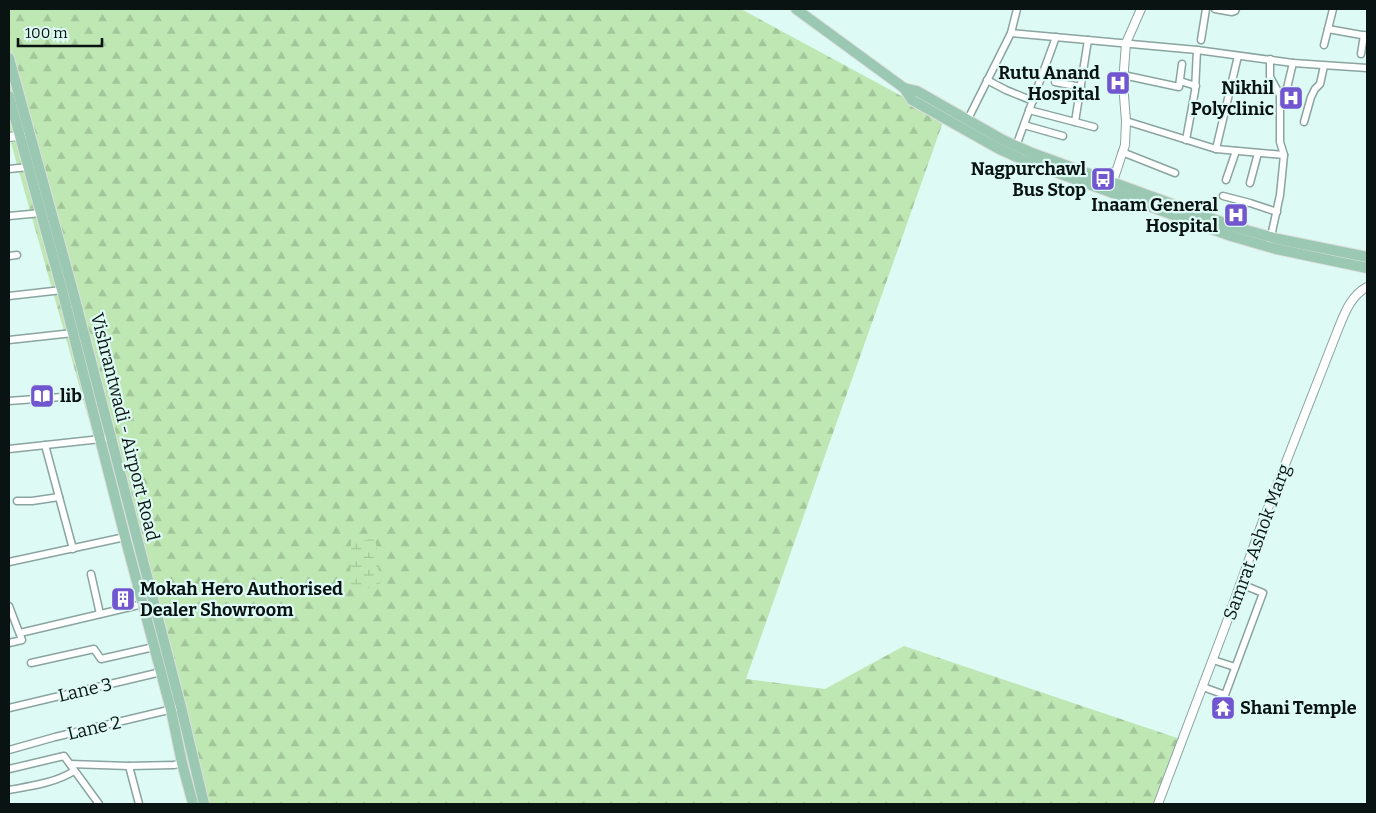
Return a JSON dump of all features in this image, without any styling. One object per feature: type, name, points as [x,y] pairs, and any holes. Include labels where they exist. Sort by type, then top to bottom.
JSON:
[{"type":"main road","points":[[796,9],[904,88],[917,91],[965,124],[1014,150],[1111,187],[1234,227],[1269,242],[1367,268]]},
{"type":"main road","name":"Vishrantwadi - Airport Road","points":[[9,58],[25,135],[28,167],[89,395],[106,439],[176,709],[204,804]]},
{"type":"main road","name":"Vishrantwadi - Airport Road","points":[[9,96],[25,135],[72,288],[106,439],[125,537],[161,672],[176,709],[182,763],[193,804]]},
{"type":"main road","points":[[1269,242],[1367,258]]},
{"type":"street","points":[[965,124],[1011,33],[1017,9]]},
{"type":"street","points":[[1111,187],[1126,138],[1123,75],[1126,43],[1141,9]]},
{"type":"street","points":[[1201,40],[1206,9]]},
{"type":"street","points":[[1215,9],[1232,12],[1236,9]]},
{"type":"street","points":[[1324,45],[1333,9]]},
{"type":"street","points":[[1328,30],[1366,35],[1361,54]]},
{"type":"street","points":[[1011,33],[1197,50],[1293,63],[1367,68]]},
{"type":"street","points":[[1014,150],[1056,37]]},
{"type":"street","points":[[1075,122],[1088,40]]},
{"type":"street","points":[[1186,140],[1196,86],[1197,50]]},
{"type":"street","points":[[1216,149],[1238,56]]},
{"type":"street","points":[[1269,242],[1280,195],[1284,156],[1280,142],[1280,95],[1270,77],[1270,59]]},
{"type":"street","points":[[1280,95],[1287,88],[1293,63]]},
{"type":"street","points":[[1123,75],[1179,87],[1182,64]]},
{"type":"street","points":[[1304,122],[1314,89],[1320,84],[1324,66]]},
{"type":"street","points":[[987,80],[1032,101]]},
{"type":"street","points":[[1180,81],[1196,86]]},
{"type":"street","points":[[1055,82],[1081,88]]},
{"type":"street","points":[[1029,110],[1094,128]]},
{"type":"street","points":[[1126,121],[1216,149],[1284,156]]},
{"type":"street","points":[[1024,125],[1064,136]]},
{"type":"street","points":[[9,137],[25,135]]},
{"type":"street","points":[[1226,180],[1236,151]]},
{"type":"street","points":[[1122,152],[1175,173]]},
{"type":"street","points":[[1250,183],[1258,153]]},
{"type":"street","points":[[9,169],[28,167]]},
{"type":"street","points":[[1222,196],[1276,212]]},
{"type":"street","points":[[9,216],[41,212]]},
{"type":"street","points":[[9,256],[17,255]]},
{"type":"street","name":"Samrat Ashok Marg","points":[[1158,804],[1213,660],[1261,526],[1345,314],[1355,296],[1367,287]]},
{"type":"street","points":[[9,296],[62,290]]},
{"type":"street","points":[[9,340],[73,333]]},
{"type":"street","points":[[9,401],[89,395]]},
{"type":"street","points":[[9,449],[106,439]]},
{"type":"street","points":[[46,445],[73,549]]},
{"type":"street","points":[[17,501],[59,497]]},
{"type":"street","points":[[9,562],[125,537]]},
{"type":"street","points":[[91,574],[100,614]]},
{"type":"street","points":[[1203,686],[1225,695],[1263,593],[1241,584]]},
{"type":"street","points":[[20,633],[143,604]]},
{"type":"street","points":[[9,606],[22,640],[9,644]]},
{"type":"street","points":[[32,663],[94,649],[101,659],[154,647]]},
{"type":"street","points":[[1213,660],[1235,667]]},
{"type":"street","name":"Lane 3","points":[[9,708],[161,672]]},
{"type":"street","name":"Lane 2","points":[[9,750],[55,737],[176,709]]},
{"type":"street","points":[[9,769],[64,756],[99,804]]},
{"type":"street","points":[[70,764],[129,766],[174,765],[182,763]]},
{"type":"street","points":[[129,766],[139,804]]},
{"type":"street","points":[[9,790],[53,781],[65,777],[74,771]]},
{"type":"green space","points":[[9,9],[741,9],[944,119],[746,679],[825,689],[904,646],[1183,740],[1159,804],[197,804],[9,136]]},
{"type":"green space","points":[[375,539],[381,583],[369,588],[350,589],[351,541]]},
{"type":"place","name":"Rutu Anand Hospital","points":[[1118,83]]},
{"type":"place","name":"Nikhil Polyclinic","points":[[1291,98]]},
{"type":"place","name":"Nagpurchawl Bus Stop","points":[[1103,179]]},
{"type":"place","name":"Inaam General Hospital","points":[[1236,215]]},
{"type":"place","name":"lib","points":[[42,396]]},
{"type":"place","name":"Mokah Hero Authorised Dealer Showroom","points":[[123,599]]},
{"type":"place","name":"Shani Temple","points":[[1223,708]]}]
